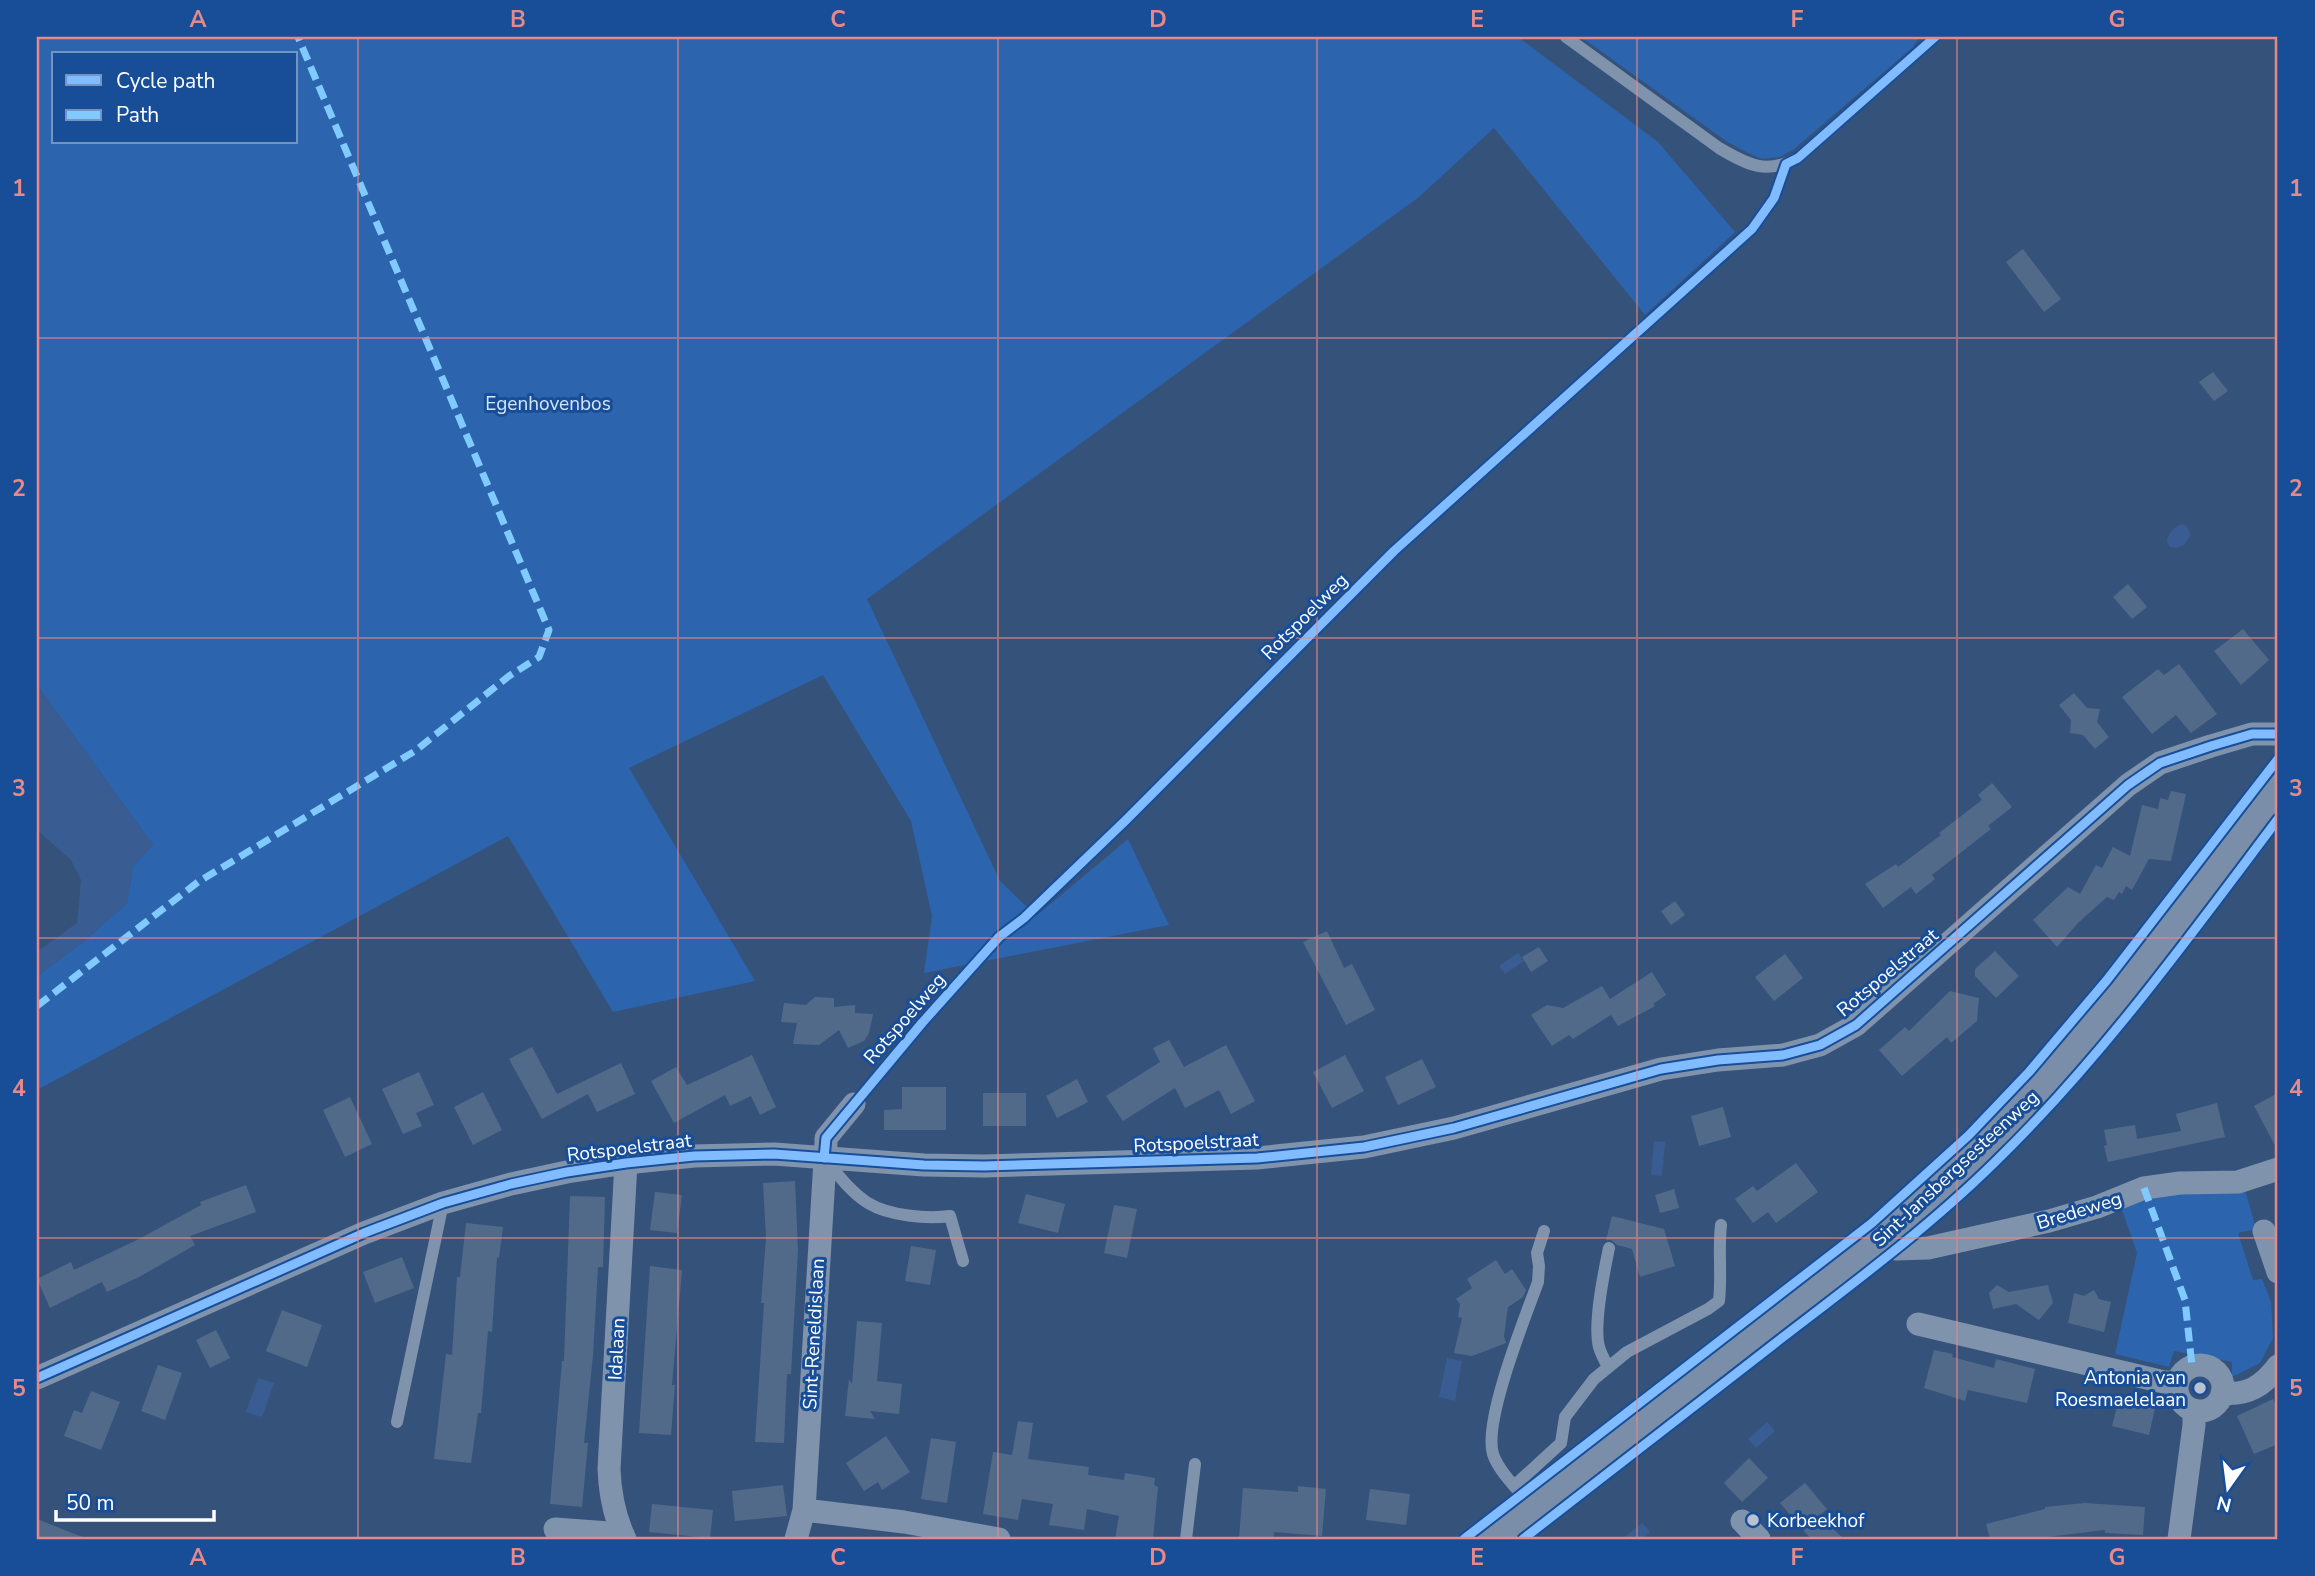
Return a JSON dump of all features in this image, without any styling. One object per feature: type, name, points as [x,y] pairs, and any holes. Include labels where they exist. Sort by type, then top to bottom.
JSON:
[{"type":"main road","name":"Sint-Jansbergsesteenweg","points":[[1494,1539],[1524,1496],[1884,1236],[1981,1149],[2044,1085],[2123,992],[2278,789]]},
{"type":"street","name":"Rotspoelstraat","points":[[37,1378],[364,1233],[443,1203],[511,1184],[626,1163],[694,1156],[774,1154],[924,1166],[1010,1166],[1257,1158],[1364,1147],[1454,1128],[1661,1069],[1718,1060],[1783,1055],[1820,1045],[1856,1025],[2128,785],[2160,764],[2211,746],[2252,734],[2278,734]]},
{"type":"street","name":"Sint-Reneldislaan","points":[[791,1538],[804,1510],[824,1158],[827,1138],[854,1104]]},
{"type":"street","name":"Idalaan","points":[[624,1537],[610,1497],[609,1469],[626,1163]]},
{"type":"street","name":"Bredeweg","points":[[1884,1236],[1896,1249],[1928,1248],[2049,1221],[2097,1207],[2144,1188],[2180,1183],[2238,1182],[2278,1169]]},
{"type":"street","points":[[2264,1231],[2278,1272]]},
{"type":"street","points":[[1918,1324],[2164,1382],[2178,1382]]},
{"type":"street","points":[[2192,1366],[2206,1366],[2218,1374],[2222,1393],[2220,1399],[2211,1407],[2194,1410],[2180,1399],[2178,1382],[2192,1366]]},
{"type":"street","points":[[2222,1393],[2235,1395],[2259,1387],[2278,1366]]},
{"type":"street","points":[[2179,1539],[2194,1410]]},
{"type":"street","points":[[804,1510],[908,1530],[999,1539]]},
{"type":"street","points":[[1742,1521],[1759,1539]]},
{"type":"street","name":"Idalaan","points":[[555,1529],[624,1537]]},
{"type":"lane","points":[[1566,37],[1719,148],[1744,163],[1761,167],[1786,164],[1798,158],[1935,37]]},
{"type":"lane","points":[[824,1158],[848,1186],[870,1204],[892,1212],[930,1219],[950,1216],[963,1261]]},
{"type":"lane","points":[[397,1422],[443,1203]]},
{"type":"lane","name":"Sint-Jansbergsesteenweg","points":[[1524,1496],[1561,1443],[1565,1417],[1594,1379],[1627,1352],[1708,1310],[1719,1301],[1721,1285],[1718,1253],[1721,1225]]},
{"type":"lane","points":[[1524,1496],[1493,1455],[1490,1438],[1501,1387],[1538,1282],[1536,1253],[1544,1231]]},
{"type":"lane","points":[[1608,1367],[1599,1346],[1598,1329],[1609,1248]]},
{"type":"lane","points":[[1186,1539],[1195,1464]]},
{"type":"green space","name":"Egenhovenbos","points":[[37,37],[1518,37],[1658,142],[1735,232],[1645,315],[1494,128],[1419,197],[867,599],[1000,881],[1036,916],[1128,839],[1169,925],[924,973],[932,916],[911,821],[823,675],[629,768],[755,981],[613,1012],[508,836],[37,1090],[37,976],[83,942],[127,903],[133,866],[153,845],[37,685]]},
{"type":"green space","points":[[1581,37],[1919,37],[1913,47],[1794,149],[1780,157],[1762,159],[1726,141]]},
{"type":"green space","points":[[2244,1186],[2256,1229],[2238,1233],[2253,1280],[2262,1279],[2271,1302],[2273,1338],[2260,1363],[2232,1377],[2232,1362],[2174,1351],[2169,1367],[2115,1354],[2137,1253],[2121,1207],[2179,1191]]},
{"type":"shaded area","points":[[2182,524],[2187,526],[2191,535],[2184,545],[2170,547],[2167,542],[2169,536]]},
{"type":"shaded area","points":[[37,685],[153,845],[133,866],[127,903],[83,942],[37,976],[37,952],[77,923],[81,880],[71,860],[37,830]]},
{"type":"shaded area","points":[[1518,953],[1524,961],[1505,974],[1499,966]]},
{"type":"shaded area","points":[[1654,1141],[1665,1142],[1662,1176],[1651,1175]]},
{"type":"shaded area","points":[[1447,1358],[1462,1361],[1455,1401],[1439,1397]]},
{"type":"shaded area","points":[[258,1378],[274,1383],[262,1417],[246,1412]]},
{"type":"shaded area","points":[[1767,1422],[1775,1431],[1756,1448],[1748,1439]]},
{"type":"shaded area","points":[[1642,1523],[1650,1532],[1642,1539],[1622,1539]]},
{"type":"building","points":[[2023,249],[2061,299],[2044,312],[2006,262]]},
{"type":"building","points":[[2213,372],[2228,391],[2214,401],[2199,382]]},
{"type":"building","points":[[2128,584],[2147,607],[2132,619],[2113,597]]},
{"type":"building","points":[[2243,629],[2269,660],[2241,685],[2214,651]]},
{"type":"building","points":[[2179,664],[2217,714],[2191,733],[2176,715],[2152,734],[2122,697],[2158,669],[2164,675]]},
{"type":"building","points":[[2074,693],[2087,708],[2100,709],[2097,722],[2109,737],[2095,749],[2083,735],[2070,733],[2071,720],[2059,705]]},
{"type":"building","points":[[1992,783],[2012,807],[1988,826],[1991,829],[1932,875],[1935,879],[1916,894],[1911,887],[1883,908],[1865,884],[1896,864],[1898,867],[1941,835],[1939,833],[1982,800],[1978,795]]},
{"type":"building","points":[[2171,791],[2186,794],[2171,861],[2149,859],[2132,890],[2126,886],[2122,894],[2119,892],[2114,900],[2107,897],[2078,923],[2057,947],[2033,920],[2068,887],[2080,894],[2096,865],[2102,868],[2113,847],[2130,856],[2142,805],[2158,809],[2160,798],[2168,800]]},
{"type":"building","points":[[1675,901],[1685,915],[1671,925],[1661,911]]},
{"type":"building","points":[[1327,931],[1344,968],[1352,964],[1375,1010],[1346,1025],[1303,942]]},
{"type":"building","points":[[1539,947],[1548,961],[1531,972],[1522,957]]},
{"type":"building","points":[[1995,951],[2019,976],[1996,998],[1975,976],[1975,969]]},
{"type":"building","points":[[1785,954],[1803,978],[1774,1001],[1755,977]]},
{"type":"building","points":[[1652,972],[1666,995],[1653,1004],[1655,1006],[1618,1026],[1611,1015],[1573,1039],[1569,1035],[1552,1046],[1531,1015],[1547,1005],[1563,1008],[1602,986],[1610,999]]},
{"type":"building","points":[[1950,991],[1979,998],[1977,1021],[1951,1043],[1947,1037],[1902,1076],[1879,1050],[1905,1027],[1909,1031]]},
{"type":"building","points":[[815,997],[834,998],[834,1007],[855,1005],[855,1013],[873,1014],[869,1033],[864,1041],[848,1048],[839,1030],[819,1045],[793,1044],[797,1023],[781,1022],[784,1003],[806,1005]]},
{"type":"building","points":[[1169,1040],[1184,1067],[1226,1045],[1255,1101],[1231,1114],[1219,1090],[1185,1108],[1175,1088],[1123,1121],[1106,1096],[1160,1062],[1153,1048]]},
{"type":"building","points":[[532,1047],[557,1094],[621,1063],[635,1094],[597,1112],[588,1094],[542,1119],[509,1059]]},
{"type":"building","points":[[752,1055],[776,1107],[760,1115],[751,1096],[730,1106],[725,1095],[674,1123],[651,1081],[676,1067],[687,1085]]},
{"type":"building","points":[[1345,1055],[1364,1091],[1332,1108],[1313,1072]]},
{"type":"building","points":[[1422,1059],[1436,1087],[1398,1105],[1385,1077]]},
{"type":"building","points":[[419,1072],[434,1105],[416,1113],[422,1126],[403,1134],[382,1089]]},
{"type":"building","points":[[1077,1079],[1088,1102],[1057,1118],[1046,1096]]},
{"type":"building","points":[[902,1087],[946,1087],[946,1130],[884,1130],[884,1110],[902,1109]]},
{"type":"building","points":[[483,1092],[502,1130],[473,1145],[454,1107]]},
{"type":"building","points":[[983,1093],[1026,1093],[1026,1126],[983,1126]]},
{"type":"building","points":[[2278,1093],[2278,1151],[2254,1106]]},
{"type":"building","points":[[350,1097],[372,1144],[345,1157],[323,1110]]},
{"type":"building","points":[[2217,1103],[2225,1137],[2108,1162],[2104,1130],[2135,1125],[2137,1139],[2181,1131],[2176,1114]]},
{"type":"building","points":[[1723,1107],[1731,1137],[1699,1146],[1691,1116]]},
{"type":"building","points":[[1796,1163],[1818,1192],[1776,1223],[1768,1212],[1753,1223],[1735,1199],[1753,1186],[1757,1191]]},
{"type":"building","points":[[795,1181],[798,1250],[784,1443],[755,1442],[764,1303],[761,1303],[766,1238],[763,1183]]},
{"type":"building","points":[[246,1185],[256,1212],[190,1236],[195,1245],[107,1292],[102,1282],[50,1308],[37,1279],[71,1262],[74,1270],[139,1239],[201,1205],[200,1202]]},
{"type":"building","points":[[1674,1189],[1679,1208],[1660,1213],[1655,1195]]},
{"type":"building","points":[[655,1192],[682,1195],[677,1233],[650,1230]]},
{"type":"building","points":[[1026,1194],[1065,1204],[1058,1233],[1018,1223]]},
{"type":"building","points":[[570,1196],[605,1197],[603,1267],[598,1267],[584,1443],[588,1443],[582,1507],[550,1504],[564,1361]]},
{"type":"building","points":[[1114,1205],[1137,1209],[1127,1258],[1104,1253]]},
{"type":"building","points":[[1612,1216],[1664,1229],[1675,1266],[1640,1277],[1632,1249],[1606,1240]]},
{"type":"building","points":[[466,1223],[503,1227],[499,1258],[497,1257],[492,1332],[488,1331],[481,1413],[478,1413],[471,1463],[434,1459],[446,1354],[452,1355],[457,1277],[460,1277]]},
{"type":"building","points":[[911,1246],[936,1250],[930,1285],[905,1281]]},
{"type":"building","points":[[402,1257],[414,1288],[375,1303],[363,1272]]},
{"type":"building","points":[[1496,1260],[1505,1274],[1512,1269],[1526,1290],[1523,1297],[1508,1307],[1504,1336],[1506,1343],[1472,1356],[1454,1353],[1462,1318],[1458,1317],[1460,1304],[1456,1299],[1472,1288],[1467,1279]]},
{"type":"building","points":[[650,1266],[682,1270],[672,1385],[675,1385],[671,1435],[639,1433]]},
{"type":"building","points":[[1997,1285],[2009,1292],[2048,1285],[2053,1303],[2039,1320],[2016,1304],[1993,1309],[1989,1293]]},
{"type":"building","points":[[2094,1290],[2099,1299],[2111,1302],[2104,1332],[2068,1323],[2074,1293],[2084,1296]]},
{"type":"building","points":[[282,1310],[322,1325],[307,1367],[266,1351]]},
{"type":"building","points":[[857,1321],[882,1323],[877,1381],[902,1384],[899,1414],[870,1411],[875,1419],[845,1416],[849,1379],[852,1384]]},
{"type":"building","points":[[216,1330],[230,1358],[210,1368],[196,1340]]},
{"type":"building","points":[[1934,1350],[1994,1368],[1996,1359],[2035,1369],[2027,1403],[1968,1390],[1965,1401],[1924,1388]]},
{"type":"building","points":[[158,1365],[182,1373],[165,1420],[141,1411]]},
{"type":"building","points":[[91,1391],[120,1402],[101,1450],[64,1436],[74,1410],[82,1413]]},
{"type":"building","points":[[2120,1395],[2156,1404],[2149,1435],[2112,1426]]},
{"type":"building","points":[[2273,1399],[2278,1410],[2278,1444],[2254,1454],[2237,1416]]},
{"type":"building","points":[[1018,1421],[1033,1423],[1028,1459],[1089,1467],[1088,1475],[1124,1480],[1125,1473],[1155,1478],[1154,1485],[1158,1487],[1153,1539],[1115,1539],[1119,1516],[1087,1509],[1084,1530],[1049,1525],[1053,1504],[1022,1499],[1018,1520],[983,1514],[993,1452],[1012,1455]]},
{"type":"building","points":[[886,1436],[910,1472],[882,1490],[878,1482],[864,1491],[846,1463]]},
{"type":"building","points":[[931,1438],[956,1442],[947,1503],[921,1499]]},
{"type":"building","points":[[1749,1458],[1768,1478],[1742,1502],[1724,1483]]},
{"type":"building","points":[[1805,1483],[1827,1509],[1819,1516],[1844,1539],[1811,1539],[1780,1503]]},
{"type":"building","points":[[783,1485],[787,1516],[735,1521],[732,1491]]},
{"type":"building","points":[[1298,1486],[1326,1489],[1322,1536],[1274,1532],[1273,1539],[1239,1538],[1243,1488],[1298,1492]]},
{"type":"building","points":[[1370,1489],[1410,1494],[1406,1525],[1366,1520]]},
{"type":"building","points":[[2085,1503],[2145,1507],[2143,1535],[2105,1533],[2105,1530],[2029,1539],[1990,1539],[1986,1524],[2045,1507]]},
{"type":"building","points":[[652,1504],[713,1510],[710,1538],[649,1532]]},
{"type":"building","points":[[37,1519],[85,1538],[85,1539],[37,1539]]},
{"type":"marked path","points":[[37,1006],[198,882],[415,751],[509,676],[539,657],[549,630],[298,37]]},
{"type":"marked path","points":[[2144,1188],[2185,1300],[2192,1366]]},
{"type":"cycle path","name":"Rotspoelweg","points":[[824,1158],[826,1138],[922,1023],[999,937],[1024,918],[1126,820],[1394,551],[1752,229],[1774,198],[1786,164],[1798,158],[1935,37]]},
{"type":"cycle path","points":[[37,1378],[364,1233],[443,1203],[567,1172],[694,1156],[774,1154],[924,1165],[984,1166],[1257,1158],[1364,1147],[1454,1128],[1661,1069],[1718,1060],[1783,1055],[1820,1045],[1856,1025],[2128,785],[2160,763],[2252,734],[2278,734]]},
{"type":"cycle path","points":[[1464,1539],[1872,1223],[1969,1135],[2029,1072],[2107,980],[2278,759]]},
{"type":"cycle path","points":[[1523,1539],[1889,1255],[1995,1162],[2034,1123],[2108,1039],[2278,819]]},
{"type":"place","name":"Antonia van Roesmaelelaan","points":[[2200,1388]]},
{"type":"place","name":"Korbeekhof","points":[[1753,1520]]}]
